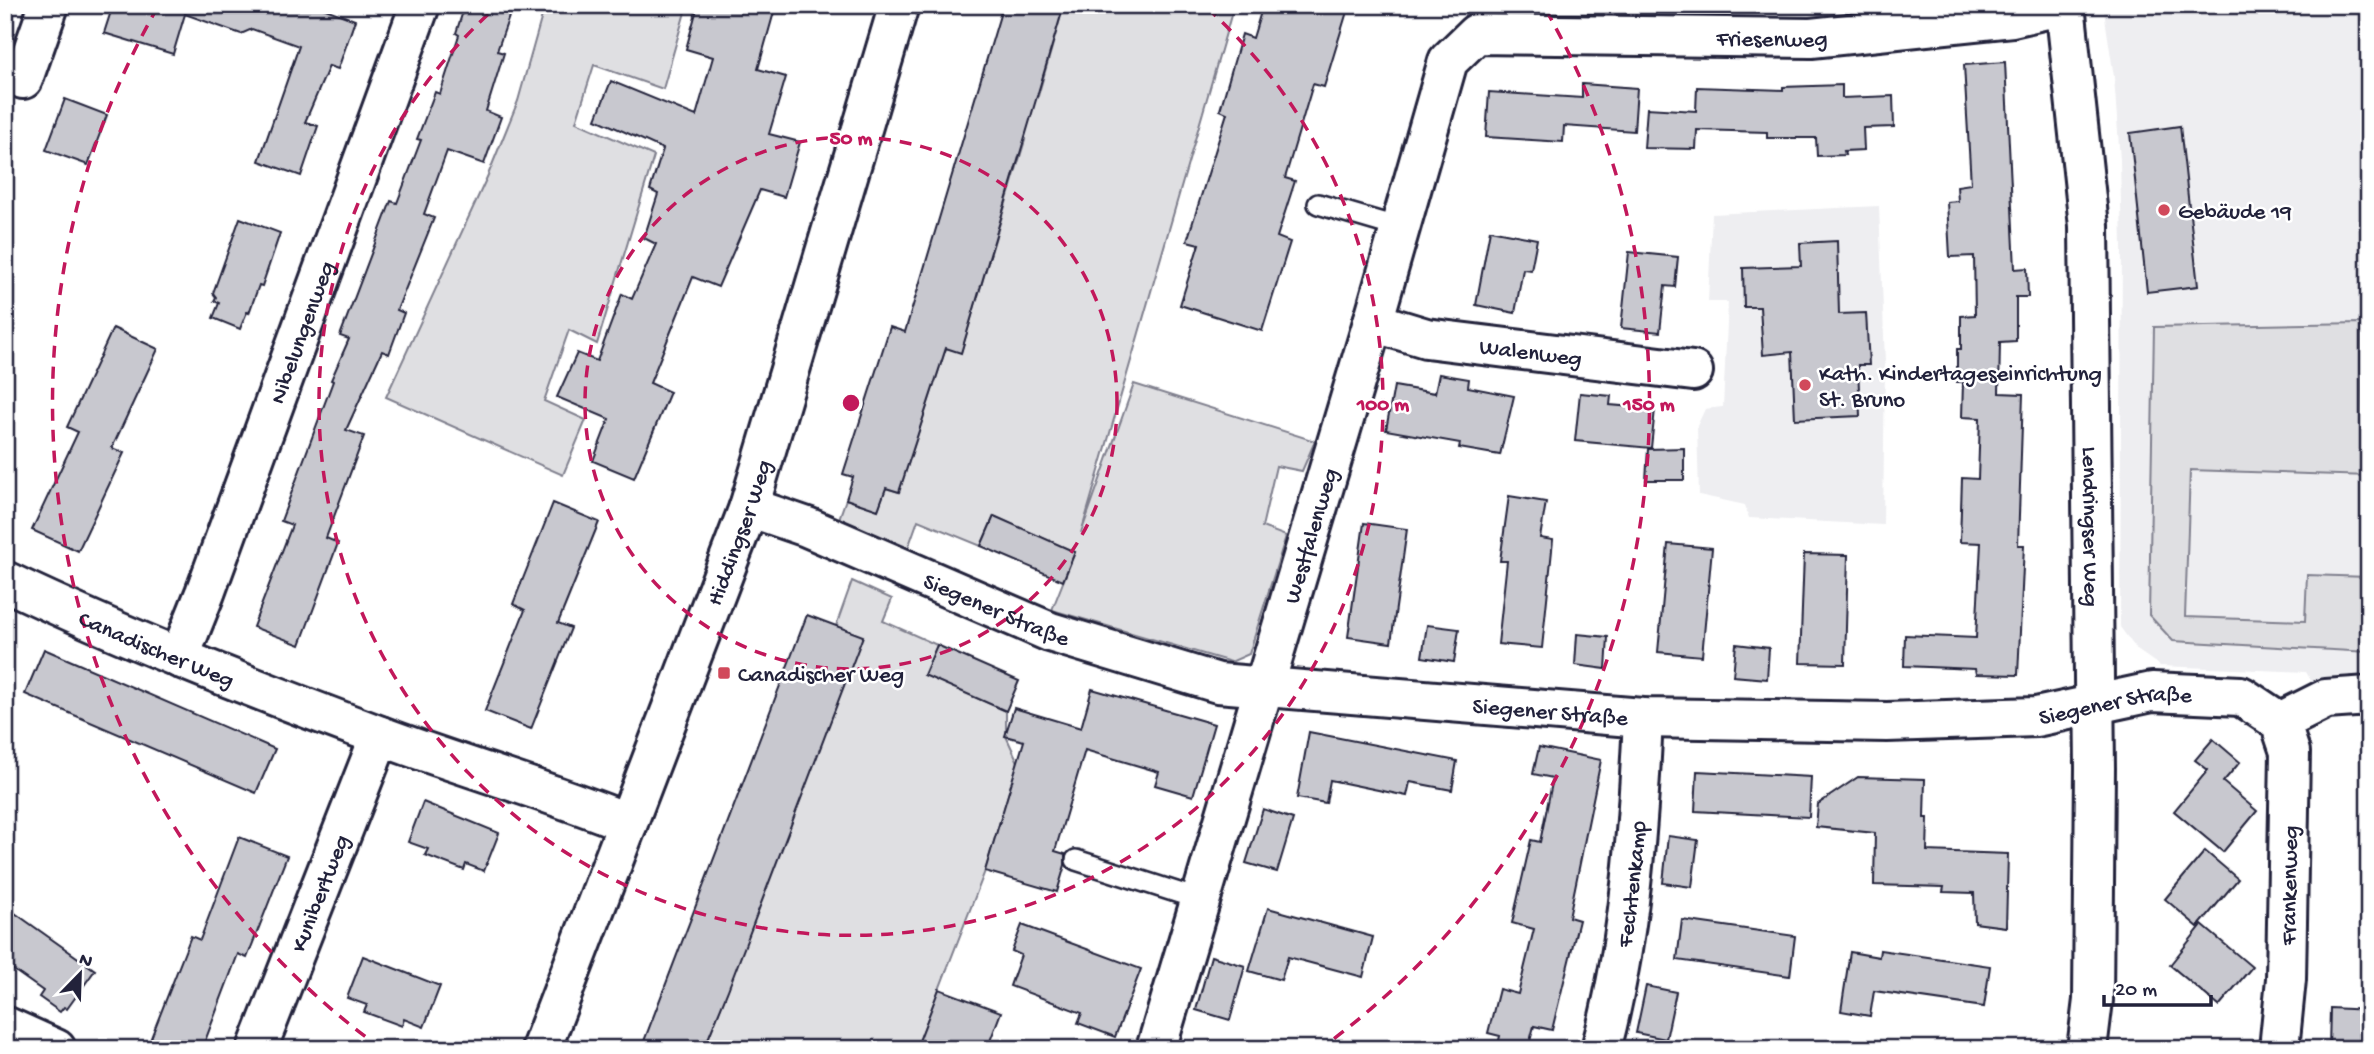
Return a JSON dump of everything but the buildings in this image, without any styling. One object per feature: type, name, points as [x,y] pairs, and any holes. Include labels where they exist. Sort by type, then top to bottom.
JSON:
[{"type":"street","points":[[23,79],[49,5]]},
{"type":"street","name":"Nibelungenweg","points":[[178,658],[420,5]]},
{"type":"street","name":"Hiddingser Weg","points":[[541,1049],[749,507],[899,5]]},
{"type":"street","name":"Friesenweg","points":[[1476,34],[1811,38],[2012,17],[2064,5]]},
{"type":"street","name":"Lendringser Weg","points":[[2064,5],[2089,226],[2095,705],[2093,999],[2087,1049]]},
{"type":"street","name":"Westfalenweg","points":[[1156,1049],[1448,61],[1476,34]]},
{"type":"street","name":"Walenweg","points":[[1373,322],[1426,338],[1693,372]]},
{"type":"street","name":"Siegener Straße","points":[[749,507],[807,527],[1050,632],[1218,683],[1643,718],[1887,722],[2036,717],[2152,692],[2241,696],[2280,722]]},
{"type":"street","name":"Canadischer Weg","points":[[5,581],[178,658],[380,736],[572,800],[628,823]]},
{"type":"street","points":[[2280,722],[2326,699],[2369,696]]},
{"type":"street","name":"Fechtenkamp","points":[[1601,1049],[1614,1001],[1629,888],[1640,782],[1643,718]]},
{"type":"street","name":"Frankenweg","points":[[2279,1049],[2286,979],[2290,752],[2280,722]]},
{"type":"street","name":"Kunibertweg","points":[[257,1049],[380,736]]},
{"type":"street","points":[[5,1026],[56,1049]]},
{"type":"lane","points":[[1318,204],[1400,228]]},
{"type":"lane","points":[[1076,860],[1201,900]]},
{"type":"shaded area","points":[[545,5],[687,5],[663,89],[594,65],[576,122],[654,156],[597,344],[569,330],[544,401],[586,420],[563,475],[386,397],[488,175],[518,101]]},
{"type":"shaded area","points":[[1064,5],[1234,5],[1081,533],[1134,384],[1315,441],[1302,471],[1276,466],[1262,527],[1286,536],[1249,654],[1231,662],[1052,610],[1075,552],[994,516],[981,546],[918,520],[903,562],[834,533],[846,499],[878,510],[886,488],[899,492],[946,348],[961,352],[1025,140],[1014,136],[1027,94],[1038,96]]},
{"type":"shaded area","points":[[2103,5],[2369,5],[2369,684],[2312,682],[2306,672],[2160,666],[2137,650],[2120,627],[2120,160],[2114,77]]},
{"type":"shaded area","name":"Kath. Kindertageseinrichtung St. Bruno","points":[[1879,206],[1885,362],[1883,525],[1749,518],[1745,505],[1699,495],[1697,426],[1705,409],[1723,407],[1728,302],[1708,302],[1712,214]]},
{"type":"shaded area","points":[[2361,323],[2363,460],[2369,460],[2369,476],[2190,470],[2185,617],[2305,621],[2307,575],[2369,577],[2369,652],[2173,641],[2149,615],[2154,327]]},
{"type":"shaded area","points":[[852,581],[892,599],[883,621],[937,645],[925,675],[1006,711],[1006,736],[1018,762],[985,871],[916,1049],[704,1049],[728,989],[836,626]]},
{"type":"place","name":"Gebäude 19","points":[[2164,210]]},
{"type":"place","name":"Kath. Kindertageseinrichtung St. Bruno","points":[[1805,385]]},
{"type":"place","name":"Canadischer Weg","points":[[724,673]]}]
